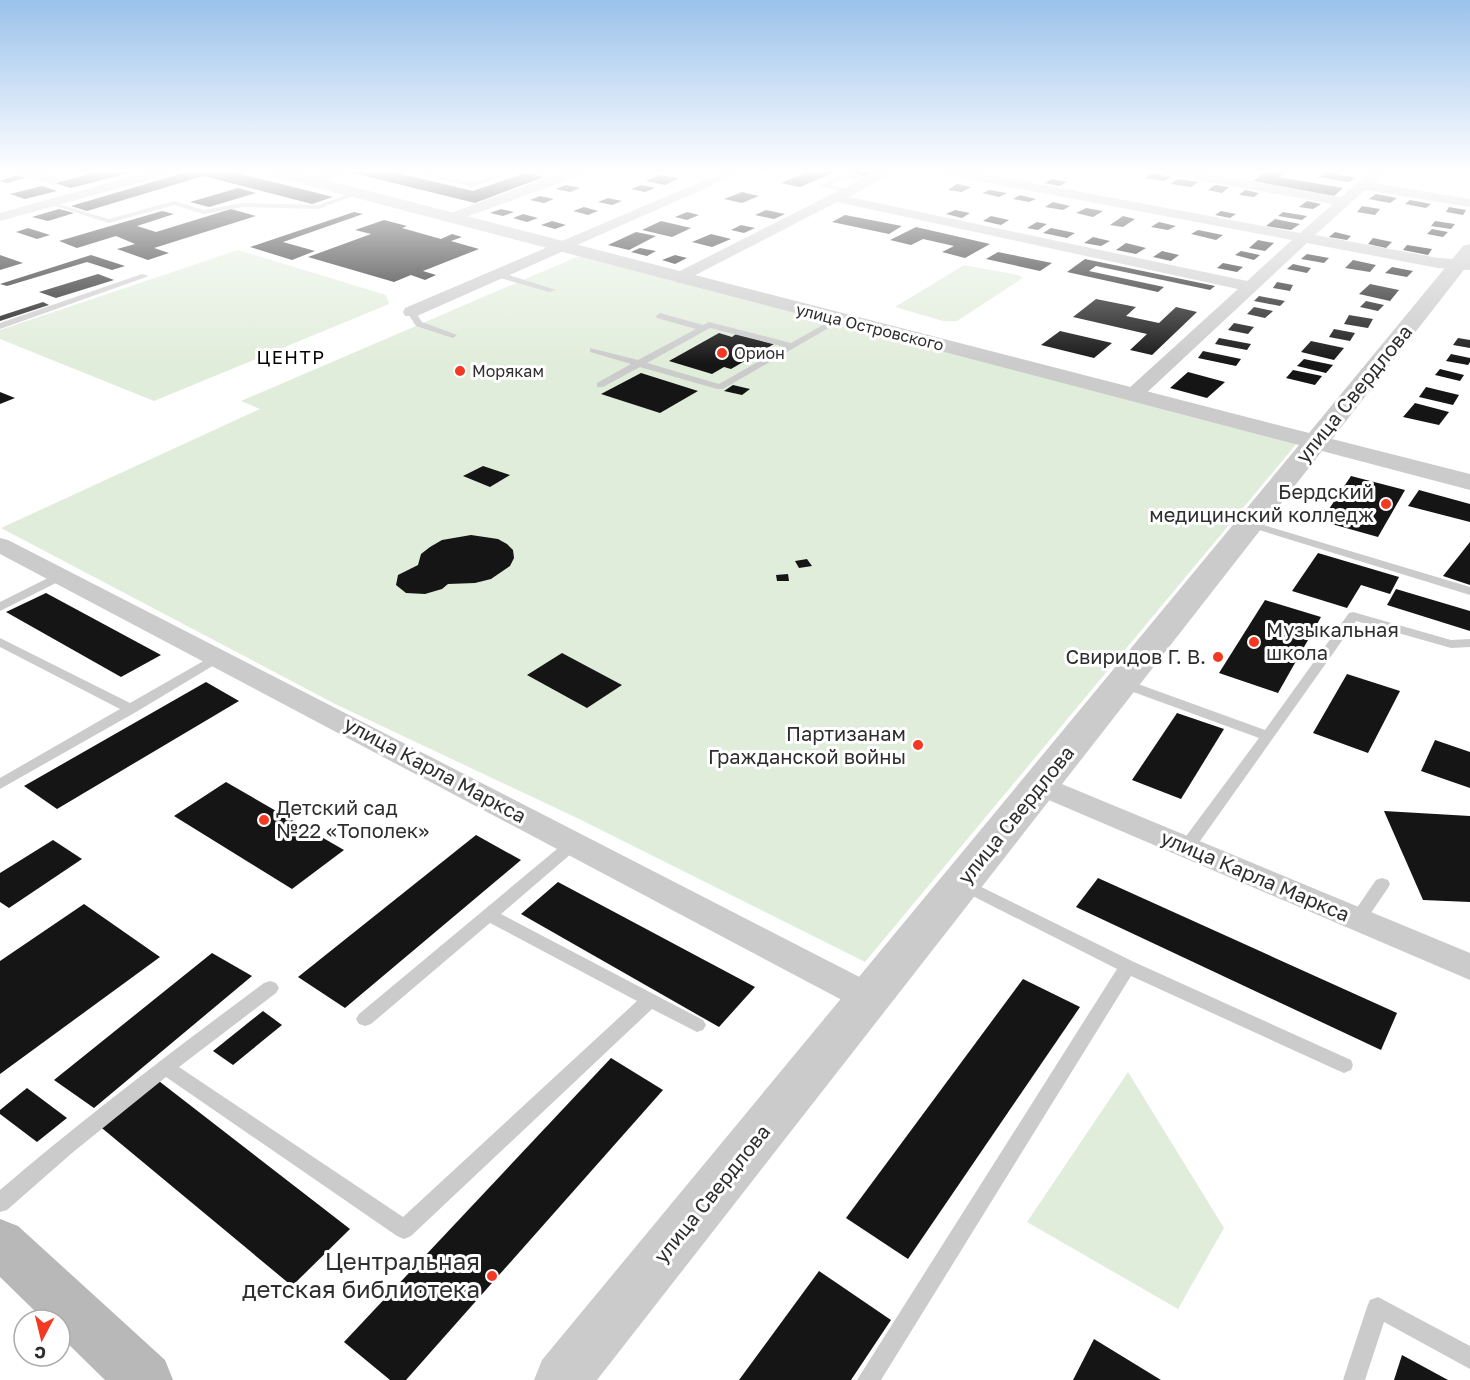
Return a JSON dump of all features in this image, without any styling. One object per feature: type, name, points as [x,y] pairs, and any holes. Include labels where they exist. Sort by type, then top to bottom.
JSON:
[{"type":"main road","points":[[0,1243],[145,1380]]},
{"type":"street","name":"улица Островского","points":[[517,235],[1470,482]]},
{"type":"street","points":[[411,312],[583,235]]},
{"type":"street","points":[[678,278],[762,235]]},
{"type":"street","points":[[1024,235],[1250,287]]},
{"type":"street","points":[[1289,235],[1438,263],[1466,260]]},
{"type":"street","points":[[1134,394],[1306,235]]},
{"type":"street","name":"улица Свердлова","points":[[562,1380],[1316,441],[1466,260]]},
{"type":"street","name":"улица Карла Маркса","points":[[0,545],[869,998]]},
{"type":"street","name":"улица Карла Маркса","points":[[1040,785],[1470,967]]},
{"type":"lane","points":[[496,274],[552,290]]},
{"type":"lane","points":[[0,326],[145,276]]},
{"type":"lane","points":[[411,312],[419,324],[453,335]]},
{"type":"lane","points":[[660,316],[704,328]]},
{"type":"lane","points":[[593,350],[720,387],[840,319]]},
{"type":"lane","points":[[600,385],[709,325],[792,346]]},
{"type":"lane","points":[[1250,524],[1470,591]]},
{"type":"lane","points":[[0,607],[60,576]]},
{"type":"lane","points":[[1187,847],[1353,616],[1451,644],[1470,643]]},
{"type":"lane","points":[[0,642],[131,709]]},
{"type":"lane","points":[[0,784],[219,658]]},
{"type":"lane","points":[[1122,683],[1268,736]]},
{"type":"lane","points":[[365,1019],[574,843]]},
{"type":"lane","points":[[961,883],[1128,967],[1344,1065]]},
{"type":"lane","points":[[1358,919],[1382,884]]},
{"type":"lane","points":[[489,915],[697,1025]]},
{"type":"lane","points":[[868,1380],[1128,967]]},
{"type":"lane","points":[[0,1203],[165,1067],[270,988]]},
{"type":"lane","points":[[165,1067],[404,1229],[650,1000]]},
{"type":"lane","points":[[1354,1380],[1377,1307],[1470,1358]]},
{"type":"green space","points":[[238,250],[386,295],[389,304],[154,401],[0,339],[0,330]]},
{"type":"green space","points":[[579,256],[1298,442],[865,962],[577,818],[335,704],[1,528],[260,409],[241,401]]},
{"type":"green space","points":[[964,265],[1018,275],[1023,278],[957,321],[943,321],[895,307]]},
{"type":"green space","points":[[1128,1072],[1224,1228],[1178,1309],[1027,1222]]},
{"type":"building","points":[[26,235],[49,235],[37,239]]},
{"type":"building","points":[[78,235],[194,235],[154,248],[169,253],[148,260],[117,249],[135,244],[116,236],[77,248],[59,241]]},
{"type":"building","points":[[284,235],[302,235],[283,242],[315,251],[292,260],[250,247]]},
{"type":"building","points":[[367,235],[428,235],[441,239],[457,235],[462,237],[451,241],[479,249],[423,271],[436,275],[425,280],[411,275],[394,282],[308,257]]},
{"type":"building","points":[[629,235],[656,236],[629,250],[608,245]]},
{"type":"building","points":[[708,235],[731,239],[712,247],[692,242]]},
{"type":"building","points":[[899,235],[953,235],[990,244],[965,258],[942,252],[954,246],[923,239],[911,245],[890,240]]},
{"type":"building","points":[[1197,235],[1222,235],[1216,240]]},
{"type":"building","points":[[1331,235],[1351,236],[1347,240],[1329,237]]},
{"type":"building","points":[[1093,237],[1110,241],[1101,246],[1084,243]]},
{"type":"building","points":[[1373,238],[1392,242],[1386,248],[1368,244]]},
{"type":"building","points":[[1258,240],[1274,243],[1265,251],[1249,248]]},
{"type":"building","points":[[1126,243],[1146,248],[1136,254],[1116,250]]},
{"type":"building","points":[[1407,245],[1432,249],[1428,255],[1403,250]]},
{"type":"building","points":[[640,248],[656,251],[647,256],[631,252]]},
{"type":"building","points":[[1162,251],[1179,255],[1171,261],[1153,257]]},
{"type":"building","points":[[1241,251],[1260,255],[1254,260],[1235,255]]},
{"type":"building","points":[[998,252],[1052,263],[1040,271],[986,259]]},
{"type":"building","points":[[1307,254],[1329,258],[1324,263],[1301,259]]},
{"type":"building","points":[[0,255],[23,263],[0,270]]},
{"type":"building","points":[[91,255],[125,266],[112,270],[87,262],[7,286],[0,284]]},
{"type":"building","points":[[675,255],[687,258],[675,264],[662,260]]},
{"type":"building","points":[[1085,259],[1215,286],[1210,290],[1096,266],[1089,271],[1164,287],[1158,292],[1067,272]]},
{"type":"building","points":[[1353,260],[1376,265],[1370,272],[1345,268]]},
{"type":"building","points":[[1223,263],[1243,267],[1237,272],[1217,268]]},
{"type":"building","points":[[1293,264],[1311,268],[1307,273],[1287,269]]},
{"type":"building","points":[[1392,267],[1413,271],[1407,277],[1385,273]]},
{"type":"building","points":[[98,274],[114,280],[56,298],[39,292]]},
{"type":"building","points":[[1277,282],[1293,285],[1290,291],[1273,288]]},
{"type":"building","points":[[1370,284],[1399,290],[1390,301],[1359,294]]},
{"type":"building","points":[[1259,296],[1285,301],[1280,306],[1254,301]]},
{"type":"building","points":[[1096,299],[1136,307],[1126,316],[1159,323],[1176,307],[1197,312],[1152,355],[1130,350],[1147,334],[1073,317]]},
{"type":"building","points":[[1366,301],[1384,305],[1378,311],[1360,307]]},
{"type":"building","points":[[43,302],[49,305],[0,321],[0,316]]},
{"type":"building","points":[[1254,307],[1273,311],[1265,318],[1247,314]]},
{"type":"building","points":[[1349,315],[1373,319],[1368,328],[1344,324]]},
{"type":"building","points":[[1234,323],[1254,327],[1248,334],[1228,330]]},
{"type":"building","points":[[1334,329],[1355,333],[1350,341],[1329,337]]},
{"type":"building","points":[[1060,331],[1112,343],[1094,358],[1041,345]]},
{"type":"building","name":"Орион","points":[[719,333],[732,337],[736,334],[774,344],[731,369],[724,367],[712,374],[669,361]]},
{"type":"building","points":[[1219,338],[1251,344],[1247,350],[1215,344]]},
{"type":"building","points":[[1458,338],[1470,340],[1470,348],[1453,345]]},
{"type":"building","points":[[1311,341],[1344,348],[1334,360],[1301,352]]},
{"type":"building","points":[[1203,351],[1241,359],[1236,366],[1198,358]]},
{"type":"building","points":[[1451,354],[1470,358],[1470,362],[1468,365],[1446,361]]},
{"type":"building","points":[[1304,359],[1333,365],[1326,373],[1297,366]]},
{"type":"building","points":[[1440,369],[1464,375],[1460,381],[1435,375]]},
{"type":"building","points":[[1293,370],[1322,376],[1315,385],[1286,378]]},
{"type":"building","points":[[1188,372],[1225,382],[1207,398],[1170,388]]},
{"type":"building","points":[[641,373],[698,391],[660,413],[601,394]]},
{"type":"building","points":[[733,385],[750,389],[742,395],[724,391]]},
{"type":"building","points":[[1426,387],[1459,395],[1453,405],[1419,397]]},
{"type":"building","points":[[0,392],[15,398],[0,404]]},
{"type":"building","points":[[1415,403],[1449,412],[1439,425],[1403,417]]},
{"type":"building","points":[[483,466],[510,475],[490,487],[463,476]]},
{"type":"building","points":[[1351,476],[1405,490],[1378,537],[1321,521]]},
{"type":"building","points":[[1419,490],[1470,504],[1470,522],[1408,506]]},
{"type":"building","points":[[471,535],[498,539],[507,544],[513,550],[514,558],[510,566],[491,579],[475,583],[448,584],[442,589],[425,594],[406,593],[396,585],[398,575],[418,565],[421,554],[430,547],[442,540]]},
{"type":"building","points":[[1470,542],[1470,585],[1443,576]]},
{"type":"building","points":[[1318,553],[1399,577],[1390,594],[1361,585],[1347,608],[1292,591]]},
{"type":"building","points":[[807,559],[812,566],[799,568],[795,561]]},
{"type":"building","points":[[788,574],[789,581],[777,581],[776,575]]},
{"type":"building","points":[[1396,589],[1470,611],[1470,631],[1387,605]]},
{"type":"building","points":[[46,593],[161,655],[121,677],[6,612]]},
{"type":"building","points":[[1265,600],[1321,617],[1278,693],[1219,673]]},
{"type":"building","points":[[562,653],[622,685],[587,708],[527,675]]},
{"type":"building","points":[[1347,674],[1400,691],[1368,753],[1313,733]]},
{"type":"building","points":[[206,682],[239,701],[57,809],[24,786]]},
{"type":"building","points":[[1177,713],[1224,729],[1181,799],[1132,780]]},
{"type":"building","points":[[1435,740],[1470,752],[1470,788],[1421,771]]},
{"type":"building","points":[[226,782],[344,850],[292,889],[174,816]]},
{"type":"building","points":[[1384,811],[1470,816],[1470,902],[1423,900]]},
{"type":"building","points":[[476,835],[521,860],[345,1008],[298,977]]},
{"type":"building","points":[[53,840],[82,859],[9,908],[0,902],[0,873]]},
{"type":"building","points":[[1098,878],[1397,1013],[1381,1050],[1076,907]]},
{"type":"building","points":[[558,882],[755,987],[719,1027],[521,914]]},
{"type":"building","points":[[84,904],[160,957],[0,1074],[0,961]]},
{"type":"building","points":[[212,953],[252,976],[94,1108],[54,1080]]},
{"type":"building","points":[[1023,979],[1080,1007],[908,1259],[846,1218]]},
{"type":"building","points":[[263,1011],[282,1025],[233,1065],[213,1051]]},
{"type":"building","points":[[611,1058],[663,1090],[406,1380],[390,1380],[344,1342]]},
{"type":"building","points":[[155,1078],[350,1229],[292,1286],[97,1124]]},
{"type":"building","points":[[27,1088],[67,1118],[37,1142],[0,1114],[0,1110]]},
{"type":"building","points":[[819,1271],[891,1320],[851,1380],[739,1380]]},
{"type":"building","points":[[1094,1339],[1161,1380],[1073,1380]]},
{"type":"building","points":[[1402,1355],[1448,1380],[1394,1380]]},
{"type":"place","name":"Орион","points":[[722,353]]},
{"type":"place","name":"Морякам","points":[[460,371]]},
{"type":"place","name":"Бердский медицинский колледж","points":[[1386,504]]},
{"type":"place","name":"Музыкальная школа","points":[[1254,642]]},
{"type":"place","name":"Свиридов Г. В.","points":[[1218,657]]},
{"type":"place","name":"Партизанам Гражданской войны","points":[[918,745]]},
{"type":"place","name":"Детский сад №22 «Тополек»","points":[[264,820]]},
{"type":"place","name":"Центральная детская библиотека","points":[[492,1276]]},
{"type":"district","name":"ЦЕНТР","points":[[291,358]]}]
